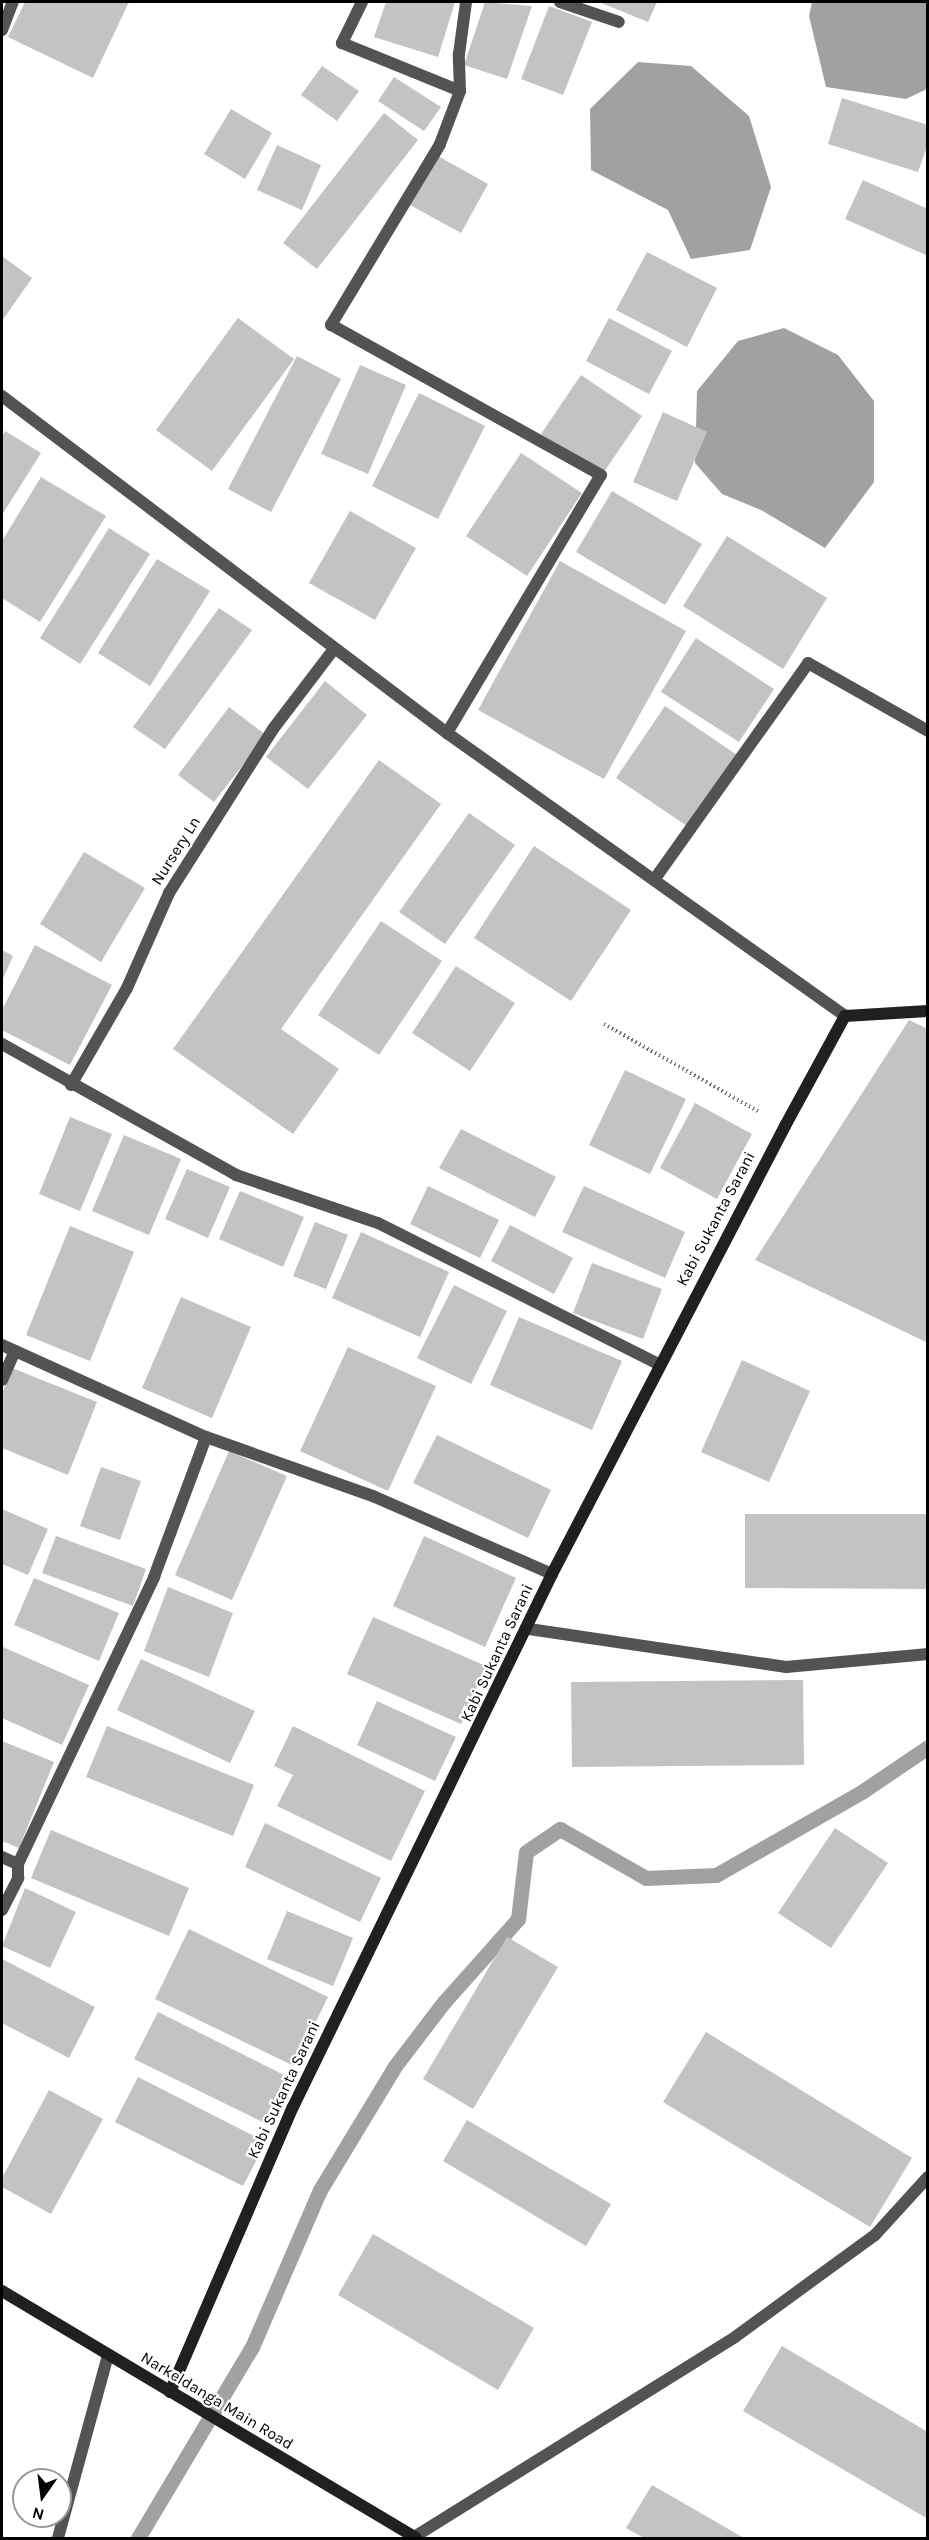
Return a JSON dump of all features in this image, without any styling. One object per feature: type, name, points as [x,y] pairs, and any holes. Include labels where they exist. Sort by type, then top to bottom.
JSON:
[{"type":"street","points":[[2,30],[13,2]]},
{"type":"street","points":[[362,2],[342,43],[460,91]]},
{"type":"street","points":[[447,733],[601,475],[331,325],[441,144],[460,91],[459,54],[466,2]]},
{"type":"street","points":[[560,2],[619,22]]},
{"type":"street","points":[[2,396],[447,733],[845,1016],[927,1011]]},
{"type":"street","name":"Nursery Ln","points":[[71,1085],[127,988],[169,893],[273,729],[334,649]]},
{"type":"street","points":[[654,880],[808,663],[927,730]]},
{"type":"street","name":"Kabi Sukanta Sarani","points":[[170,2392],[293,2107],[529,1629],[552,1574],[658,1364],[845,1016]]},
{"type":"street","points":[[2,1044],[71,1085],[236,1175],[378,1223],[658,1364]]},
{"type":"street","points":[[2,1345],[206,1437],[375,1497],[552,1574]]},
{"type":"street","points":[[2,1380],[15,1351]]},
{"type":"street","points":[[2,1910],[18,1878],[18,1864],[154,1577],[206,1437]]},
{"type":"street","points":[[529,1629],[786,1667],[927,1654]]},
{"type":"street","points":[[2,1857],[18,1864]]},
{"type":"street","points":[[415,2538],[735,2337],[875,2235],[927,2177]]},
{"type":"street","name":"Narkeldanga Main Road","points":[[2,2291],[415,2538]]},
{"type":"street","points":[[58,2538],[108,2355]]},
{"type":"path","points":[[604,1024],[785,1126]]},
{"type":"shaded area","points":[[812,2],[927,2],[927,89],[906,99],[826,87],[809,16]]},
{"type":"shaded area","points":[[638,62],[691,66],[749,116],[771,187],[750,250],[691,259],[668,210],[591,170],[590,109]]},
{"type":"shaded area","points":[[784,328],[838,355],[874,401],[874,482],[825,548],[761,510],[722,494],[695,463],[697,391],[738,341]]},
{"type":"building","points":[[25,2],[129,2],[93,78],[8,37]]},
{"type":"building","points":[[386,2],[455,2],[438,57],[374,37]]},
{"type":"building","points":[[485,2],[532,6],[507,79],[464,65]]},
{"type":"building","points":[[599,2],[657,2],[648,22]]},
{"type":"building","points":[[549,6],[592,22],[563,95],[521,79]]},
{"type":"building","points":[[322,66],[359,91],[337,121],[301,95]]},
{"type":"building","points":[[394,77],[441,107],[424,131],[378,101]]},
{"type":"building","points":[[842,98],[928,125],[928,144],[918,172],[828,144]]},
{"type":"building","points":[[231,109],[272,133],[245,179],[204,154]]},
{"type":"building","points":[[384,113],[418,140],[317,269],[283,243]]},
{"type":"building","points":[[277,145],[321,165],[302,210],[257,190]]},
{"type":"building","points":[[438,156],[488,184],[461,233],[410,205]]},
{"type":"building","points":[[863,180],[928,209],[928,256],[845,219]]},
{"type":"building","points":[[647,252],[717,288],[687,347],[616,310]]},
{"type":"building","points":[[2,256],[32,278],[2,321]]},
{"type":"building","points":[[238,318],[294,359],[212,471],[156,430]]},
{"type":"building","points":[[609,318],[672,351],[649,394],[586,361]]},
{"type":"building","points":[[297,356],[341,379],[271,512],[228,489]]},
{"type":"building","points":[[360,365],[406,385],[368,474],[321,454]]},
{"type":"building","points":[[581,375],[642,416],[602,475],[541,434]]},
{"type":"building","points":[[419,393],[485,426],[438,519],[372,486]]},
{"type":"building","points":[[663,412],[707,432],[677,501],[633,482]]},
{"type":"building","points":[[5,431],[41,453],[2,515],[2,437]]},
{"type":"building","points":[[521,453],[582,493],[527,576],[466,536]]},
{"type":"building","points":[[41,477],[106,516],[40,622],[2,598],[2,541]]},
{"type":"building","points":[[612,491],[702,544],[665,605],[576,552]]},
{"type":"building","points":[[350,511],[416,548],[375,620],[309,583]]},
{"type":"building","points":[[109,528],[150,554],[80,664],[40,638]]},
{"type":"building","points":[[727,536],[827,598],[783,669],[683,606]]},
{"type":"building","points":[[157,559],[210,591],[150,686],[98,653]]},
{"type":"building","points":[[560,561],[686,631],[604,779],[478,710]]},
{"type":"building","points":[[219,608],[252,630],[165,749],[133,727]]},
{"type":"building","points":[[696,638],[774,689],[739,742],[661,692]]},
{"type":"building","points":[[325,681],[367,715],[308,789],[266,757]]},
{"type":"building","points":[[665,706],[737,755],[687,826],[616,778]]},
{"type":"building","points":[[229,707],[266,735],[214,802],[178,775]]},
{"type":"building","points":[[379,760],[441,804],[281,1029],[339,1069],[293,1134],[173,1049]]},
{"type":"building","points":[[469,813],[515,845],[445,944],[399,912]]},
{"type":"building","points":[[534,846],[631,910],[571,1001],[474,938]]},
{"type":"building","points":[[84,852],[145,888],[101,962],[40,924]]},
{"type":"building","points":[[381,921],[442,961],[379,1055],[318,1015]]},
{"type":"building","points":[[35,945],[112,985],[70,1065],[2,1030],[2,1010]]},
{"type":"building","points":[[2,950],[13,956],[2,981]]},
{"type":"building","points":[[456,966],[515,1003],[470,1071],[412,1033]]},
{"type":"building","points":[[909,1020],[928,1029],[928,1343],[755,1260]]},
{"type":"building","points":[[625,1070],[686,1099],[650,1174],[589,1145]]},
{"type":"building","points":[[695,1103],[752,1134],[717,1199],[660,1168]]},
{"type":"building","points":[[70,1117],[112,1134],[80,1211],[39,1194]]},
{"type":"building","points":[[461,1129],[556,1177],[535,1217],[439,1168]]},
{"type":"building","points":[[124,1135],[181,1159],[149,1235],[92,1211]]},
{"type":"building","points":[[187,1169],[230,1187],[208,1238],[165,1219]]},
{"type":"building","points":[[428,1186],[499,1220],[480,1258],[410,1224]]},
{"type":"building","points":[[584,1186],[685,1232],[665,1278],[562,1232]]},
{"type":"building","points":[[240,1191],[304,1217],[283,1267],[219,1239]]},
{"type":"building","points":[[315,1222],[348,1235],[326,1289],[293,1276]]},
{"type":"building","points":[[510,1225],[573,1258],[554,1294],[491,1261]]},
{"type":"building","points":[[70,1226],[134,1252],[90,1361],[26,1335]]},
{"type":"building","points":[[361,1232],[449,1272],[420,1337],[332,1298]]},
{"type":"building","points":[[592,1263],[662,1289],[643,1339],[573,1313]]},
{"type":"building","points":[[454,1285],[507,1311],[471,1384],[417,1358]]},
{"type":"building","points":[[181,1297],[251,1327],[212,1418],[142,1388]]},
{"type":"building","points":[[519,1317],[622,1361],[592,1430],[490,1385]]},
{"type":"building","points":[[348,1347],[436,1386],[388,1491],[300,1451]]},
{"type":"building","points":[[742,1360],[810,1391],[769,1482],[701,1452]]},
{"type":"building","points":[[12,1368],[97,1402],[68,1475],[2,1448],[2,1394]]},
{"type":"building","points":[[437,1435],[551,1490],[528,1538],[413,1483]]},
{"type":"building","points":[[229,1451],[287,1476],[232,1600],[175,1575]]},
{"type":"building","points":[[101,1467],[141,1481],[120,1540],[80,1526]]},
{"type":"building","points":[[2,1509],[48,1529],[28,1575],[2,1564]]},
{"type":"building","points":[[745,1514],[928,1514],[928,1589],[745,1588]]},
{"type":"building","points":[[56,1536],[146,1569],[133,1606],[42,1573]]},
{"type":"building","points":[[424,1536],[516,1578],[485,1647],[393,1606]]},
{"type":"building","points":[[34,1578],[119,1613],[99,1661],[14,1625]]},
{"type":"building","points":[[168,1587],[233,1613],[209,1677],[144,1651]]},
{"type":"building","points":[[373,1617],[486,1666],[461,1724],[347,1674]]},
{"type":"building","points":[[3,1647],[89,1685],[62,1745],[2,1718]]},
{"type":"building","points":[[141,1659],[255,1711],[230,1763],[117,1710]]},
{"type":"building","points":[[803,1680],[804,1765],[572,1767],[571,1682]]},
{"type":"building","points":[[377,1701],[456,1737],[435,1781],[357,1745]]},
{"type":"building","points":[[107,1726],[254,1785],[233,1836],[86,1777]]},
{"type":"building","points":[[293,1726],[425,1791],[391,1861],[277,1806],[293,1775],[274,1766]]},
{"type":"building","points":[[2,1741],[54,1762],[19,1848],[2,1841]]},
{"type":"building","points":[[265,1823],[381,1878],[360,1922],[245,1867]]},
{"type":"building","points":[[835,1828],[888,1863],[831,1948],[778,1913]]},
{"type":"building","points":[[51,1830],[189,1888],[169,1936],[31,1878]]},
{"type":"building","points":[[25,1888],[76,1912],[50,1968],[2,1946]]},
{"type":"building","points":[[287,1911],[353,1938],[333,1986],[267,1959]]},
{"type":"building","points":[[189,1929],[328,1997],[294,2066],[155,1999]]},
{"type":"building","points":[[507,1937],[558,1967],[473,2109],[423,2079]]},
{"type":"building","points":[[2,1959],[95,2007],[69,2058],[2,2023]]},
{"type":"building","points":[[158,2012],[294,2080],[271,2126],[134,2059]]},
{"type":"building","points":[[706,2032],[912,2158],[870,2227],[663,2102]]},
{"type":"building","points":[[138,2077],[266,2142],[243,2186],[115,2122]]},
{"type":"building","points":[[49,2090],[103,2119],[51,2214],[2,2187],[2,2178]]},
{"type":"building","points":[[467,2120],[611,2204],[586,2246],[443,2161]]},
{"type":"building","points":[[373,2234],[534,2328],[498,2390],[338,2295]]},
{"type":"building","points":[[782,2346],[928,2432],[928,2519],[743,2411]]},
{"type":"building","points":[[652,2485],[744,2538],[644,2538],[626,2528]]},
{"type":"waterway","points":[[138,2538],[252,2347],[320,2190],[395,2066],[444,2002],[518,1919],[526,1852],[560,1829],[646,1878],[716,1875],[863,1791],[928,1747]]}]
